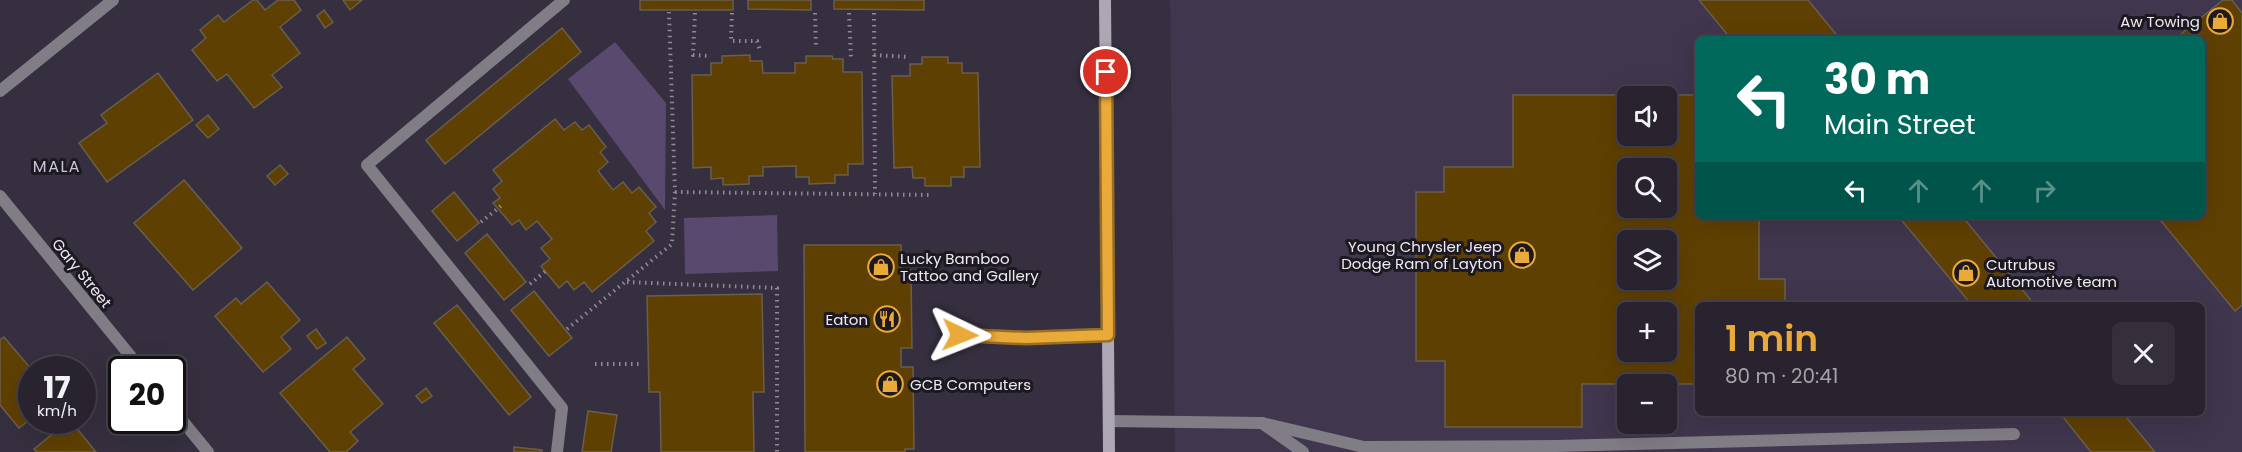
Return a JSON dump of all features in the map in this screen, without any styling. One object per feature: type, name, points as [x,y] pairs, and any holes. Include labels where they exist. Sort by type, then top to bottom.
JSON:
[{"type":"main road","points":[[1106,0],[1109,452]]},
{"type":"street","points":[[0,91],[113,0]]},
{"type":"street","points":[[557,452],[562,408],[367,165],[564,0]]},
{"type":"street","name":"Gary Street","points":[[0,196],[130,356]]},
{"type":"street","points":[[960,335],[1026,338],[1108,335]]},
{"type":"street","points":[[1109,421],[1262,423],[1364,447],[1556,446],[2014,434]]},
{"type":"street","points":[[1262,423],[1303,452]]},
{"type":"street","points":[[186,425],[208,452]]},
{"type":"path","points":[[567,329],[672,244],[675,192],[669,12]]},
{"type":"path","points":[[695,13],[693,55],[711,56]]},
{"type":"path","points":[[732,13],[731,41],[757,41],[760,50]]},
{"type":"path","points":[[815,13],[816,48]]},
{"type":"path","points":[[849,13],[851,58]]},
{"type":"path","points":[[874,13],[875,194]]},
{"type":"path","points":[[874,54],[910,57]]},
{"type":"path","points":[[675,192],[933,195]]},
{"type":"path","points":[[481,222],[502,205]]},
{"type":"path","points":[[530,284],[547,270]]},
{"type":"path","points":[[626,282],[777,288],[777,452]]},
{"type":"path","points":[[595,364],[639,364]]},
{"type":"shaded area","points":[[1170,0],[2242,0],[2242,452],[1175,452]]},
{"type":"shaded area","points":[[615,42],[666,103],[665,210],[568,79]]},
{"type":"shaded area","points":[[777,215],[778,271],[685,274],[684,218]]},
{"type":"building","points":[[253,0],[257,0],[265,10],[278,0],[294,0],[301,10],[280,27],[300,53],[272,75],[282,87],[254,108],[227,74],[217,81],[192,50],[206,38],[200,30],[218,15],[224,22]]},
{"type":"building","points":[[343,0],[362,0],[350,10]]},
{"type":"building","points":[[640,0],[733,0],[733,10],[640,10]]},
{"type":"building","points":[[748,0],[811,0],[811,10],[748,9]]},
{"type":"building","points":[[834,0],[924,0],[924,10],[834,9]]},
{"type":"building","points":[[1699,0],[1808,0],[1838,36],[1729,36]]},
{"type":"building","points":[[2223,0],[2232,0],[2242,13],[2242,305],[2235,311],[2159,219],[2205,219],[2205,36],[2179,36]]},
{"type":"building","points":[[324,10],[333,22],[325,28],[317,16]]},
{"type":"building","points":[[562,28],[581,52],[445,164],[426,140]]},
{"type":"building","points":[[750,55],[750,61],[762,61],[763,73],[795,73],[795,63],[806,63],[806,56],[832,56],[833,59],[843,59],[843,72],[862,72],[863,164],[848,164],[848,175],[835,175],[835,183],[809,184],[809,177],[796,177],[796,166],[763,167],[763,176],[749,176],[749,184],[723,185],[723,178],[711,179],[711,167],[693,168],[692,75],[711,75],[711,63],[722,63],[722,56]]},
{"type":"building","points":[[922,57],[948,57],[948,63],[962,63],[962,73],[978,73],[980,167],[964,167],[964,177],[951,177],[951,186],[925,186],[925,178],[913,178],[912,167],[894,168],[892,76],[910,76],[910,64],[922,64]]},
{"type":"building","points":[[158,73],[193,120],[107,182],[79,143],[107,123],[101,115]]},
{"type":"building","name":"Young Chrysler Jeep Dodge Ram of Layton","points":[[1513,95],[1617,95],[1617,146],[1677,146],[1677,95],[1695,95],[1695,219],[1759,219],[1759,279],[1785,279],[1785,302],[1695,302],[1695,384],[1677,384],[1677,374],[1617,374],[1617,384],[1582,384],[1582,427],[1445,427],[1445,361],[1416,361],[1416,192],[1444,192],[1444,167],[1513,167]]},
{"type":"building","points":[[208,115],[219,129],[208,138],[196,125]]},
{"type":"building","points":[[555,119],[564,130],[575,122],[582,130],[589,125],[606,147],[600,152],[608,162],[598,171],[613,190],[623,182],[632,193],[639,187],[656,207],[649,213],[656,222],[646,231],[654,241],[592,292],[584,282],[574,290],[567,281],[559,288],[541,266],[550,259],[541,248],[552,239],[537,221],[526,230],[519,220],[512,225],[493,203],[500,198],[493,189],[502,181],[493,170]]},
{"type":"building","points":[[280,165],[288,174],[275,185],[267,176]]},
{"type":"building","points":[[184,180],[242,248],[193,290],[134,223]]},
{"type":"building","points":[[454,192],[479,223],[457,241],[432,211]]},
{"type":"building","points":[[1900,219],[1964,219],[2032,302],[1969,302]]},
{"type":"building","points":[[487,234],[526,282],[504,300],[465,253]]},
{"type":"building","points":[[804,245],[901,245],[901,270],[911,270],[912,348],[901,348],[901,367],[913,367],[914,449],[905,449],[905,452],[805,452]]},
{"type":"building","points":[[267,282],[300,320],[281,337],[291,349],[263,372],[215,316],[236,298],[241,304]]},
{"type":"building","points":[[534,291],[572,338],[549,356],[511,310]]},
{"type":"building","points":[[762,294],[764,392],[753,392],[754,452],[661,452],[660,392],[649,392],[647,296]]},
{"type":"building","points":[[457,305],[531,397],[509,415],[434,323]]},
{"type":"building","points":[[316,329],[326,343],[317,349],[307,336]]},
{"type":"building","points":[[4,337],[20,356],[18,356],[18,427],[0,405],[0,340]]},
{"type":"building","points":[[347,337],[365,359],[353,369],[383,404],[350,432],[358,441],[346,452],[330,452],[280,393]]},
{"type":"building","points":[[426,388],[432,396],[422,403],[416,396]]},
{"type":"building","points":[[588,411],[617,415],[611,452],[582,452]]},
{"type":"building","points":[[2062,416],[2125,416],[2155,452],[2091,452]]},
{"type":"building","points":[[53,434],[81,434],[96,452],[37,452],[34,449]]},
{"type":"building","points":[[514,447],[542,450],[542,452],[514,452]]},
{"type":"place","name":"Aw Towing","points":[[2220,21]]},
{"type":"place","name":"Young Chrysler Jeep Dodge Ram of Layton","points":[[1522,255]]},
{"type":"place","name":"Lucky Bamboo Tattoo and Gallery","points":[[881,267]]},
{"type":"place","name":"Cutrubus Automotive team","points":[[1966,273]]},
{"type":"place","name":"Eaton","points":[[887,319]]},
{"type":"place","name":"GCB Computers","points":[[890,384]]},
{"type":"district","name":"MALA","points":[[57,166]]},
{"type":"route","points":[[960,335],[1026,338],[1108,335],[1106,72]]}]
